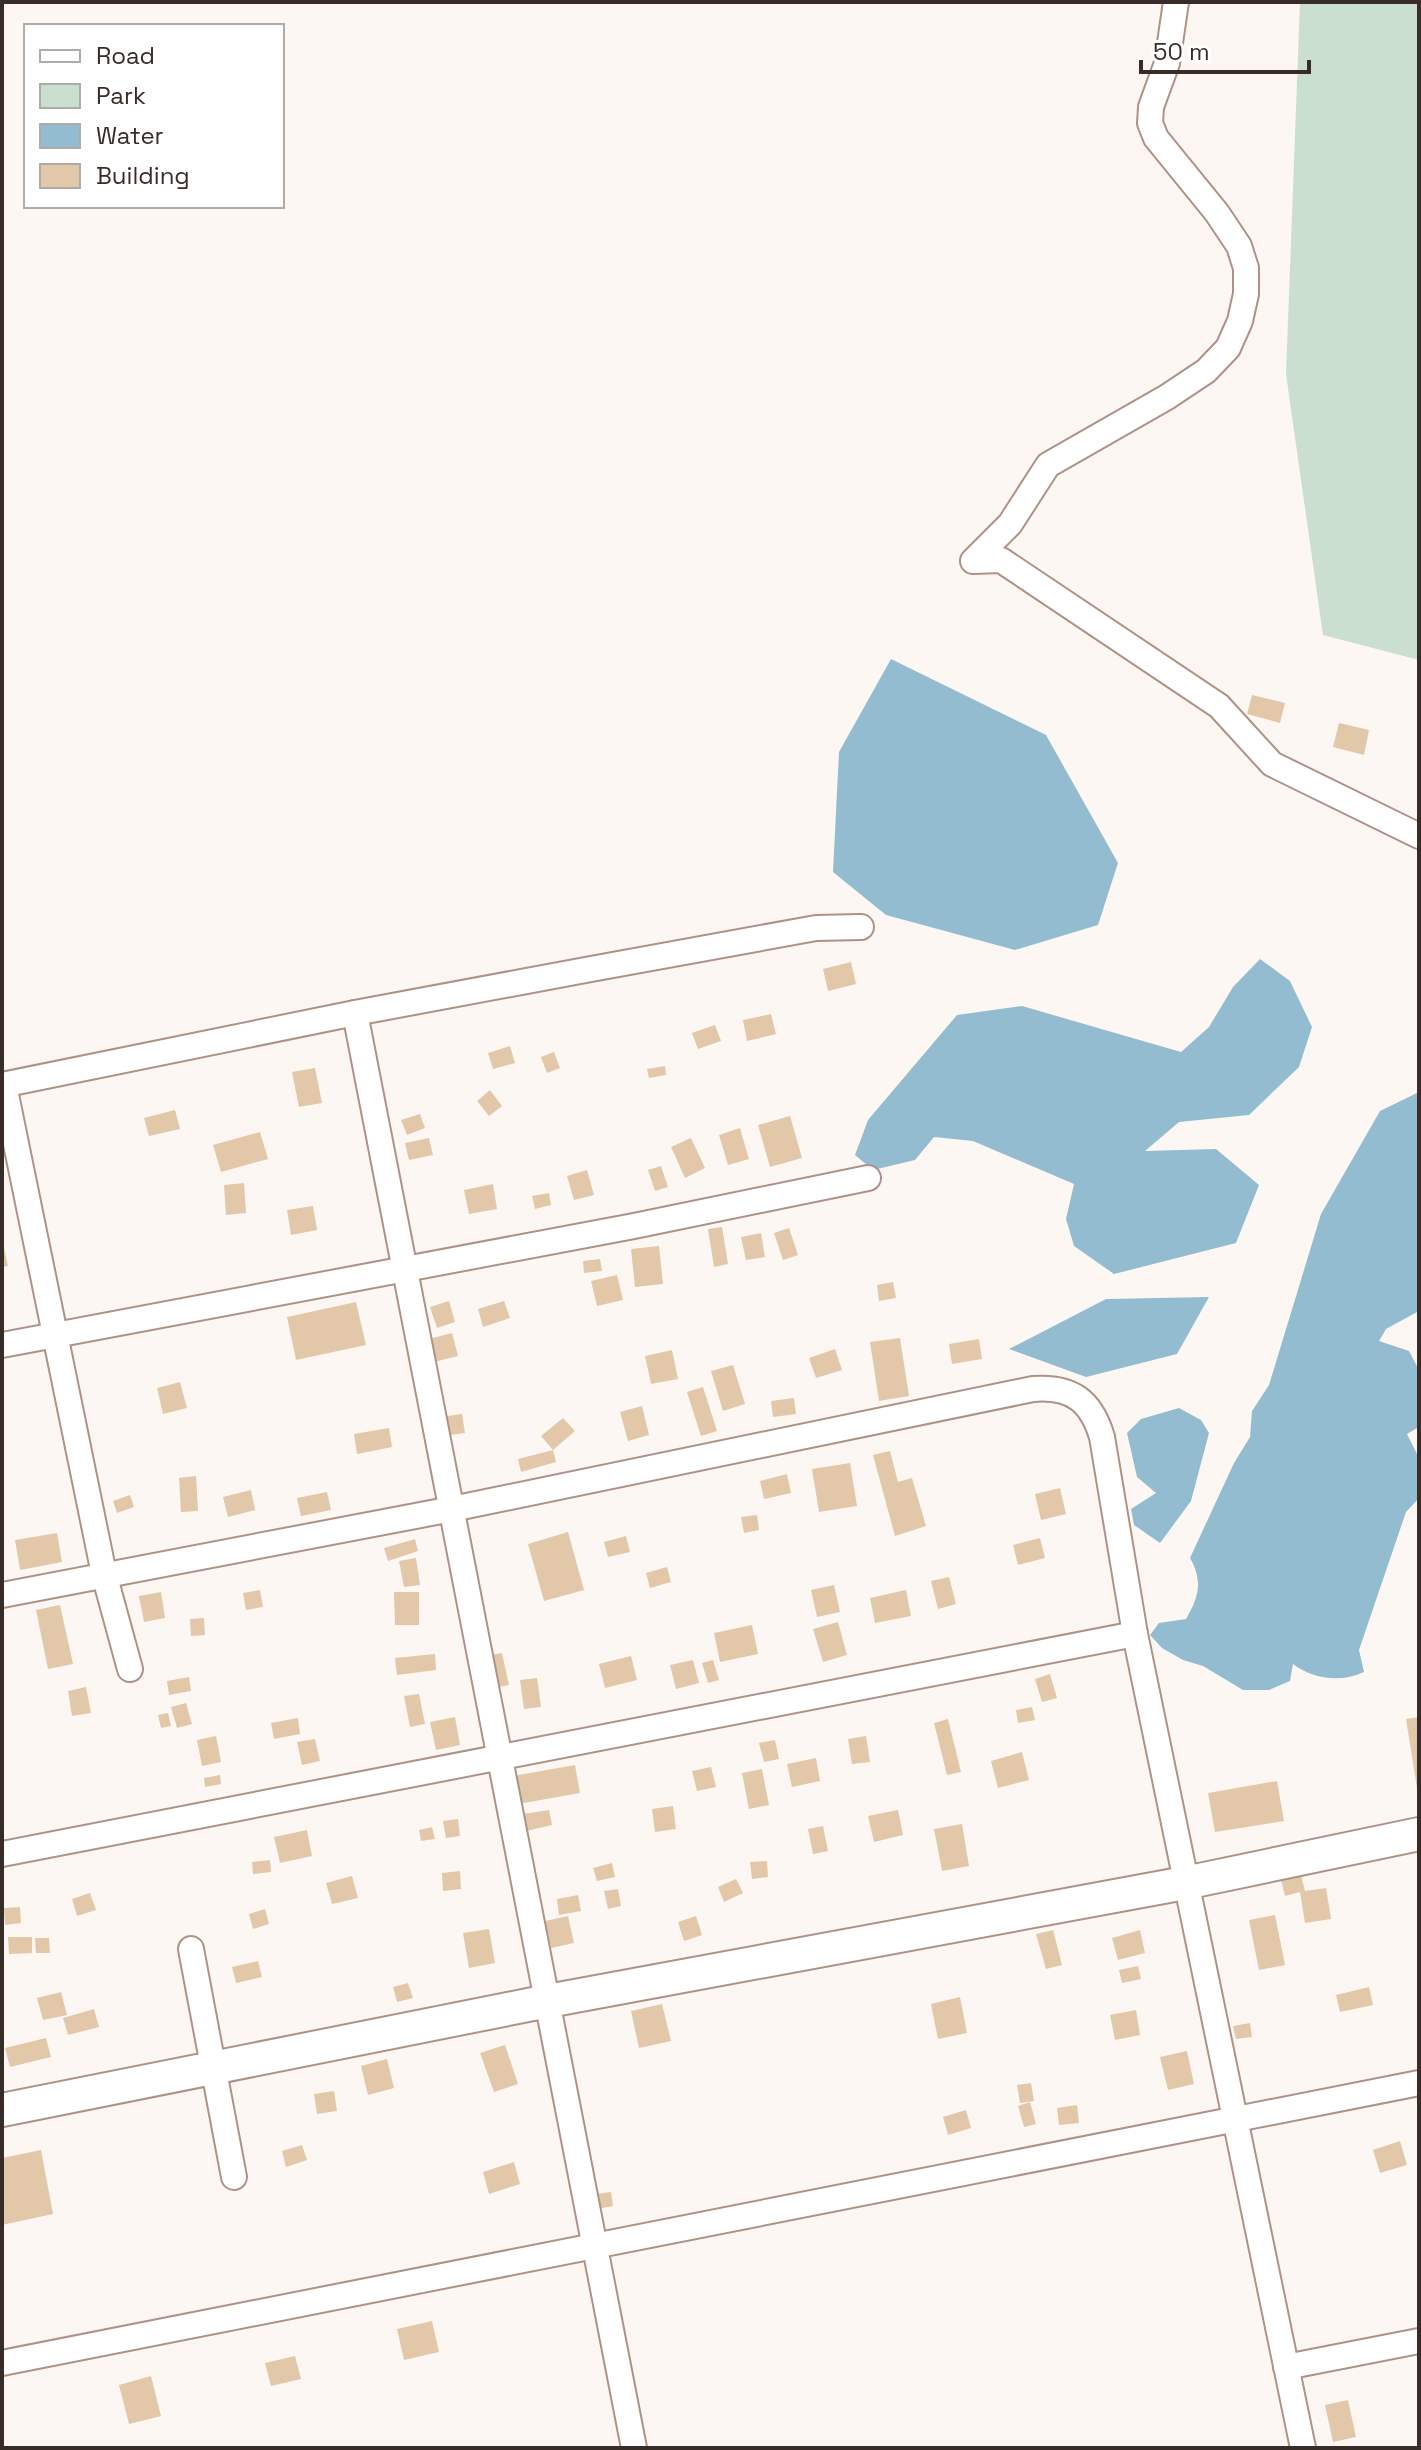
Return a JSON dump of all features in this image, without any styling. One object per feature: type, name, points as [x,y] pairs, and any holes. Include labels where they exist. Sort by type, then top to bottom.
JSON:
[{"type":"street","points":[[1176,2],[1167,63],[1151,107],[1150,123],[1156,138],[1217,213],[1239,246],[1246,268],[1246,294],[1240,321],[1228,348],[1206,371],[1167,397],[1048,465],[1010,524],[973,561],[1001,560],[1219,706],[1272,764],[1419,836]]},
{"type":"street","points":[[130,1669],[104,1574],[57,1334],[3,1085],[355,1013],[816,928],[861,927]]},
{"type":"street","points":[[355,1013],[634,2448]]},
{"type":"street","points":[[2,1345],[634,1226],[868,1178]]},
{"type":"street","points":[[2,1595],[452,1509],[1033,1389],[1051,1388],[1070,1393],[1085,1404],[1097,1419],[1102,1437],[1135,1634],[1303,2448]]},
{"type":"street","points":[[2,1854],[1135,1634]]},
{"type":"street","points":[[2,2110],[548,2001],[1185,1883],[1419,1834]]},
{"type":"street","points":[[191,1949],[234,2177]]},
{"type":"street","points":[[2,2363],[1419,2083]]},
{"type":"street","points":[[1286,2367],[1419,2341]]},
{"type":"green space","points":[[1300,2],[1419,2],[1419,660],[1323,635],[1286,374]]},
{"type":"water","points":[[891,659],[1046,735],[1118,863],[1098,925],[1015,950],[886,915],[833,872],[839,752]]},
{"type":"water","points":[[1260,959],[1290,981],[1312,1027],[1299,1067],[1249,1115],[1179,1122],[1145,1151],[1216,1149],[1259,1185],[1236,1243],[1114,1274],[1074,1246],[1066,1219],[1074,1184],[973,1141],[934,1137],[915,1160],[873,1170],[855,1155],[868,1120],[957,1015],[1022,1006],[1181,1052],[1209,1027],[1233,987]]},
{"type":"water","points":[[1419,1092],[1419,1311],[1386,1329],[1379,1341],[1409,1351],[1419,1370],[1419,1427],[1407,1434],[1419,1458],[1419,1498],[1406,1512],[1359,1650],[1364,1672],[1346,1678],[1327,1678],[1293,1664],[1290,1681],[1269,1690],[1243,1690],[1203,1666],[1183,1660],[1162,1648],[1150,1635],[1159,1623],[1186,1619],[1194,1603],[1198,1582],[1190,1558],[1234,1463],[1250,1437],[1252,1411],[1269,1385],[1321,1214],[1380,1111]]},
{"type":"water","points":[[1209,1297],[1177,1354],[1086,1377],[1009,1349],[1106,1299]]},
{"type":"water","points":[[1179,1408],[1201,1420],[1209,1433],[1191,1501],[1160,1543],[1134,1525],[1131,1509],[1156,1493],[1137,1477],[1127,1433],[1141,1419]]},
{"type":"building","points":[[1252,695],[1285,703],[1280,723],[1247,714]]},
{"type":"building","points":[[1339,723],[1369,730],[1364,755],[1333,747]]},
{"type":"building","points":[[851,962],[856,984],[828,991],[823,969]]},
{"type":"building","points":[[771,1014],[776,1034],[747,1041],[743,1020]]},
{"type":"building","points":[[715,1025],[721,1041],[698,1049],[692,1033]]},
{"type":"building","points":[[510,1046],[515,1063],[493,1069],[488,1053]]},
{"type":"building","points":[[554,1052],[560,1068],[547,1073],[541,1057]]},
{"type":"building","points":[[665,1066],[666,1075],[649,1078],[647,1069]]},
{"type":"building","points":[[315,1068],[322,1103],[299,1107],[292,1072]]},
{"type":"building","points":[[490,1090],[502,1106],[489,1116],[477,1101]]},
{"type":"building","points":[[175,1110],[180,1129],[149,1136],[144,1118]]},
{"type":"building","points":[[420,1114],[425,1128],[407,1135],[401,1120]]},
{"type":"building","points":[[790,1116],[802,1158],[770,1167],[758,1125]]},
{"type":"building","points":[[740,1128],[749,1159],[728,1165],[719,1135]]},
{"type":"building","points":[[260,1132],[268,1159],[221,1172],[213,1145]]},
{"type":"building","points":[[429,1138],[433,1155],[409,1160],[405,1143]]},
{"type":"building","points":[[691,1138],[705,1168],[685,1178],[671,1147]]},
{"type":"building","points":[[661,1166],[668,1187],[655,1191],[648,1170]]},
{"type":"building","points":[[587,1170],[594,1195],[574,1200],[567,1176]]},
{"type":"building","points":[[244,1183],[246,1213],[226,1215],[224,1185]]},
{"type":"building","points":[[493,1184],[497,1209],[469,1214],[464,1190]]},
{"type":"building","points":[[549,1193],[551,1205],[535,1209],[532,1196]]},
{"type":"building","points":[[313,1206],[317,1230],[291,1235],[287,1210]]},
{"type":"building","points":[[722,1227],[728,1264],[714,1267],[708,1229]]},
{"type":"building","points":[[789,1228],[798,1255],[783,1260],[774,1233]]},
{"type":"building","points":[[761,1233],[765,1257],[746,1260],[741,1237]]},
{"type":"building","points":[[2,1239],[8,1266],[2,1267]]},
{"type":"building","points":[[659,1246],[663,1284],[635,1287],[631,1249]]},
{"type":"building","points":[[600,1259],[602,1271],[584,1273],[583,1261]]},
{"type":"building","points":[[617,1275],[623,1300],[597,1306],[591,1281]]},
{"type":"building","points":[[893,1282],[896,1298],[879,1301],[877,1285]]},
{"type":"building","points":[[449,1301],[455,1322],[437,1328],[430,1307]]},
{"type":"building","points":[[504,1301],[510,1318],[483,1327],[478,1309]]},
{"type":"building","points":[[356,1302],[366,1345],[296,1360],[287,1317]]},
{"type":"building","points":[[452,1333],[458,1356],[430,1363],[425,1340]]},
{"type":"building","points":[[900,1338],[909,1396],[879,1401],[870,1342]]},
{"type":"building","points":[[979,1339],[982,1359],[952,1364],[949,1344]]},
{"type":"building","points":[[835,1349],[842,1370],[816,1378],[809,1358]]},
{"type":"building","points":[[672,1350],[678,1379],[651,1384],[645,1356]]},
{"type":"building","points":[[733,1365],[745,1404],[723,1411],[711,1371]]},
{"type":"building","points":[[180,1382],[187,1408],[163,1414],[157,1388]]},
{"type":"building","points":[[703,1387],[717,1431],[701,1436],[687,1392]]},
{"type":"building","points":[[794,1398],[796,1414],[773,1417],[771,1401]]},
{"type":"building","points":[[642,1406],[649,1435],[628,1441],[620,1412]]},
{"type":"building","points":[[462,1414],[465,1433],[450,1435],[447,1416]]},
{"type":"building","points":[[563,1418],[575,1431],[553,1450],[541,1436]]},
{"type":"building","points":[[389,1428],[392,1447],[357,1454],[354,1434]]},
{"type":"building","points":[[553,1450],[556,1462],[521,1472],[518,1459]]},
{"type":"building","points":[[890,1451],[898,1482],[912,1478],[926,1526],[895,1536],[873,1455]]},
{"type":"building","points":[[850,1463],[857,1506],[819,1512],[812,1469]]},
{"type":"building","points":[[787,1474],[791,1493],[764,1499],[760,1481]]},
{"type":"building","points":[[196,1476],[198,1511],[181,1512],[179,1478]]},
{"type":"building","points":[[1060,1488],[1066,1514],[1041,1520],[1035,1494]]},
{"type":"building","points":[[251,1490],[255,1510],[228,1517],[223,1497]]},
{"type":"building","points":[[327,1492],[331,1510],[301,1516],[297,1498]]},
{"type":"building","points":[[130,1495],[134,1507],[117,1513],[113,1501]]},
{"type":"building","points":[[757,1515],[759,1530],[744,1533],[741,1517]]},
{"type":"building","points":[[568,1532],[584,1590],[544,1601],[528,1544]]},
{"type":"building","points":[[57,1533],[62,1562],[20,1570],[15,1540]]},
{"type":"building","points":[[626,1536],[630,1552],[608,1557],[604,1542]]},
{"type":"building","points":[[1040,1538],[1045,1558],[1018,1565],[1013,1545]]},
{"type":"building","points":[[415,1539],[418,1551],[388,1561],[384,1548]]},
{"type":"building","points":[[416,1558],[420,1585],[404,1587],[399,1561]]},
{"type":"building","points":[[667,1567],[671,1582],[650,1588],[646,1573]]},
{"type":"building","points":[[949,1577],[956,1604],[938,1609],[931,1581]]},
{"type":"building","points":[[834,1585],[840,1612],[817,1617],[811,1590]]},
{"type":"building","points":[[260,1590],[263,1607],[246,1610],[243,1593]]},
{"type":"building","points":[[906,1590],[911,1616],[875,1623],[870,1598]]},
{"type":"building","points":[[161,1592],[165,1618],[144,1622],[139,1596]]},
{"type":"building","points":[[394,1592],[419,1592],[419,1625],[395,1625]]},
{"type":"building","points":[[60,1605],[73,1664],[48,1669],[36,1610]]},
{"type":"building","points":[[204,1618],[205,1635],[191,1636],[190,1619]]},
{"type":"building","points":[[838,1622],[847,1655],[823,1662],[813,1629]]},
{"type":"building","points":[[752,1625],[758,1654],[720,1662],[714,1633]]},
{"type":"building","points":[[502,1653],[509,1685],[493,1688],[485,1656]]},
{"type":"building","points":[[435,1654],[436,1670],[397,1675],[395,1658]]},
{"type":"building","points":[[631,1656],[637,1680],[605,1688],[599,1664]]},
{"type":"building","points":[[693,1660],[699,1683],[676,1689],[670,1665]]},
{"type":"building","points":[[713,1660],[719,1680],[708,1683],[702,1663]]},
{"type":"building","points":[[1050,1674],[1057,1698],[1042,1702],[1035,1679]]},
{"type":"building","points":[[189,1677],[191,1691],[169,1695],[167,1681]]},
{"type":"building","points":[[537,1678],[541,1707],[524,1709],[520,1680]]},
{"type":"building","points":[[86,1687],[91,1713],[72,1716],[68,1691]]},
{"type":"building","points":[[419,1694],[425,1724],[410,1727],[404,1696]]},
{"type":"building","points":[[186,1703],[192,1724],[177,1728],[171,1707]]},
{"type":"building","points":[[1032,1707],[1035,1720],[1018,1723],[1016,1710]]},
{"type":"building","points":[[168,1713],[171,1726],[161,1728],[158,1715]]},
{"type":"building","points":[[455,1717],[460,1745],[436,1750],[430,1722]]},
{"type":"building","points":[[1419,1717],[1419,1788],[1417,1788],[1406,1719]]},
{"type":"building","points":[[298,1718],[300,1734],[274,1739],[271,1723]]},
{"type":"building","points":[[948,1719],[961,1772],[947,1775],[934,1723]]},
{"type":"building","points":[[216,1736],[221,1762],[202,1766],[197,1740]]},
{"type":"building","points":[[866,1736],[870,1762],[852,1764],[848,1739]]},
{"type":"building","points":[[315,1739],[320,1761],[302,1765],[297,1742]]},
{"type":"building","points":[[775,1740],[779,1759],[764,1762],[759,1743]]},
{"type":"building","points":[[1022,1752],[1029,1780],[998,1788],[991,1761]]},
{"type":"building","points":[[816,1758],[820,1781],[792,1787],[787,1764]]},
{"type":"building","points":[[575,1765],[580,1793],[518,1804],[513,1776]]},
{"type":"building","points":[[711,1767],[716,1787],[697,1791],[692,1771]]},
{"type":"building","points":[[762,1769],[769,1805],[749,1809],[742,1773]]},
{"type":"building","points":[[220,1775],[221,1784],[205,1787],[204,1778]]},
{"type":"building","points":[[1277,1781],[1284,1821],[1215,1832],[1208,1793]]},
{"type":"building","points":[[673,1806],[676,1829],[655,1832],[652,1809]]},
{"type":"building","points":[[549,1810],[552,1825],[526,1831],[523,1814]]},
{"type":"building","points":[[898,1810],[903,1835],[874,1842],[868,1816]]},
{"type":"building","points":[[458,1819],[460,1836],[446,1838],[443,1821]]},
{"type":"building","points":[[962,1824],[969,1866],[942,1871],[934,1829]]},
{"type":"building","points":[[823,1826],[828,1851],[813,1854],[808,1829]]},
{"type":"building","points":[[432,1827],[435,1839],[421,1841],[419,1830]]},
{"type":"building","points":[[307,1830],[312,1856],[280,1863],[274,1837]]},
{"type":"building","points":[[270,1860],[271,1872],[253,1874],[252,1862]]},
{"type":"building","points":[[767,1861],[768,1877],[752,1879],[750,1862]]},
{"type":"building","points":[[612,1863],[615,1877],[597,1881],[593,1868]]},
{"type":"building","points":[[460,1871],[461,1889],[443,1891],[442,1873]]},
{"type":"building","points":[[1300,1871],[1305,1891],[1326,1888],[1331,1919],[1305,1923],[1300,1892],[1285,1896],[1280,1876]]},
{"type":"building","points":[[352,1876],[358,1898],[332,1904],[326,1883]]},
{"type":"building","points":[[736,1879],[743,1893],[724,1902],[718,1887]]},
{"type":"building","points":[[618,1889],[621,1906],[608,1909],[604,1891]]},
{"type":"building","points":[[90,1893],[96,1910],[77,1916],[72,1899]]},
{"type":"building","points":[[578,1895],[581,1911],[559,1915],[557,1899]]},
{"type":"building","points":[[20,1907],[21,1923],[5,1925],[4,1908]]},
{"type":"building","points":[[265,1909],[269,1924],[253,1929],[249,1914]]},
{"type":"building","points":[[1275,1915],[1285,1965],[1259,1970],[1249,1920]]},
{"type":"building","points":[[568,1916],[574,1943],[551,1948],[545,1921]]},
{"type":"building","points":[[696,1916],[702,1935],[684,1941],[678,1922]]},
{"type":"building","points":[[489,1929],[495,1963],[469,1968],[463,1933]]},
{"type":"building","points":[[1053,1930],[1062,1965],[1046,1969],[1036,1934]]},
{"type":"building","points":[[1140,1930],[1145,1953],[1118,1960],[1112,1938]]},
{"type":"building","points":[[8,1937],[32,1937],[32,1953],[9,1954]]},
{"type":"building","points":[[35,1938],[49,1938],[50,1953],[36,1953]]},
{"type":"building","points":[[258,1961],[262,1977],[236,1983],[232,1967]]},
{"type":"building","points":[[1138,1966],[1141,1979],[1122,1983],[1119,1970]]},
{"type":"building","points":[[408,1983],[413,1998],[397,2002],[393,1987]]},
{"type":"building","points":[[1369,1987],[1373,2005],[1340,2012],[1336,1995]]},
{"type":"building","points":[[61,1992],[67,2015],[43,2020],[37,1998]]},
{"type":"building","points":[[960,1997],[967,2033],[938,2039],[931,2004]]},
{"type":"building","points":[[662,2004],[671,2041],[639,2048],[631,2011]]},
{"type":"building","points":[[94,2009],[99,2027],[68,2035],[63,2018]]},
{"type":"building","points":[[1136,2010],[1140,2035],[1115,2040],[1110,2015]]},
{"type":"building","points":[[1250,2023],[1252,2037],[1236,2039],[1233,2026]]},
{"type":"building","points":[[46,2038],[51,2057],[10,2067],[5,2048]]},
{"type":"building","points":[[505,2045],[518,2084],[494,2092],[480,2053]]},
{"type":"building","points":[[1187,2051],[1194,2084],[1168,2090],[1160,2057]]},
{"type":"building","points":[[387,2059],[394,2088],[368,2095],[361,2066]]},
{"type":"building","points":[[1031,2083],[1034,2101],[1020,2103],[1017,2085]]},
{"type":"building","points":[[334,2091],[337,2111],[317,2114],[314,2094]]},
{"type":"building","points":[[1030,2102],[1036,2124],[1024,2127],[1018,2106]]},
{"type":"building","points":[[1077,2105],[1079,2123],[1059,2125],[1057,2108]]},
{"type":"building","points":[[966,2110],[971,2128],[948,2135],[943,2117]]},
{"type":"building","points":[[1400,2141],[1407,2165],[1380,2173],[1373,2150]]},
{"type":"building","points":[[302,2145],[307,2160],[286,2167],[282,2151]]},
{"type":"building","points":[[41,2150],[53,2214],[2,2225],[2,2158]]},
{"type":"building","points":[[514,2162],[520,2184],[489,2194],[483,2172]]},
{"type":"building","points":[[611,2192],[613,2206],[597,2209],[595,2194]]},
{"type":"building","points":[[432,2321],[439,2352],[404,2360],[397,2329]]},
{"type":"building","points":[[295,2356],[301,2379],[271,2386],[265,2363]]},
{"type":"building","points":[[151,2376],[161,2416],[129,2424],[119,2385]]},
{"type":"building","points":[[1348,2400],[1356,2437],[1333,2442],[1325,2405]]}]
